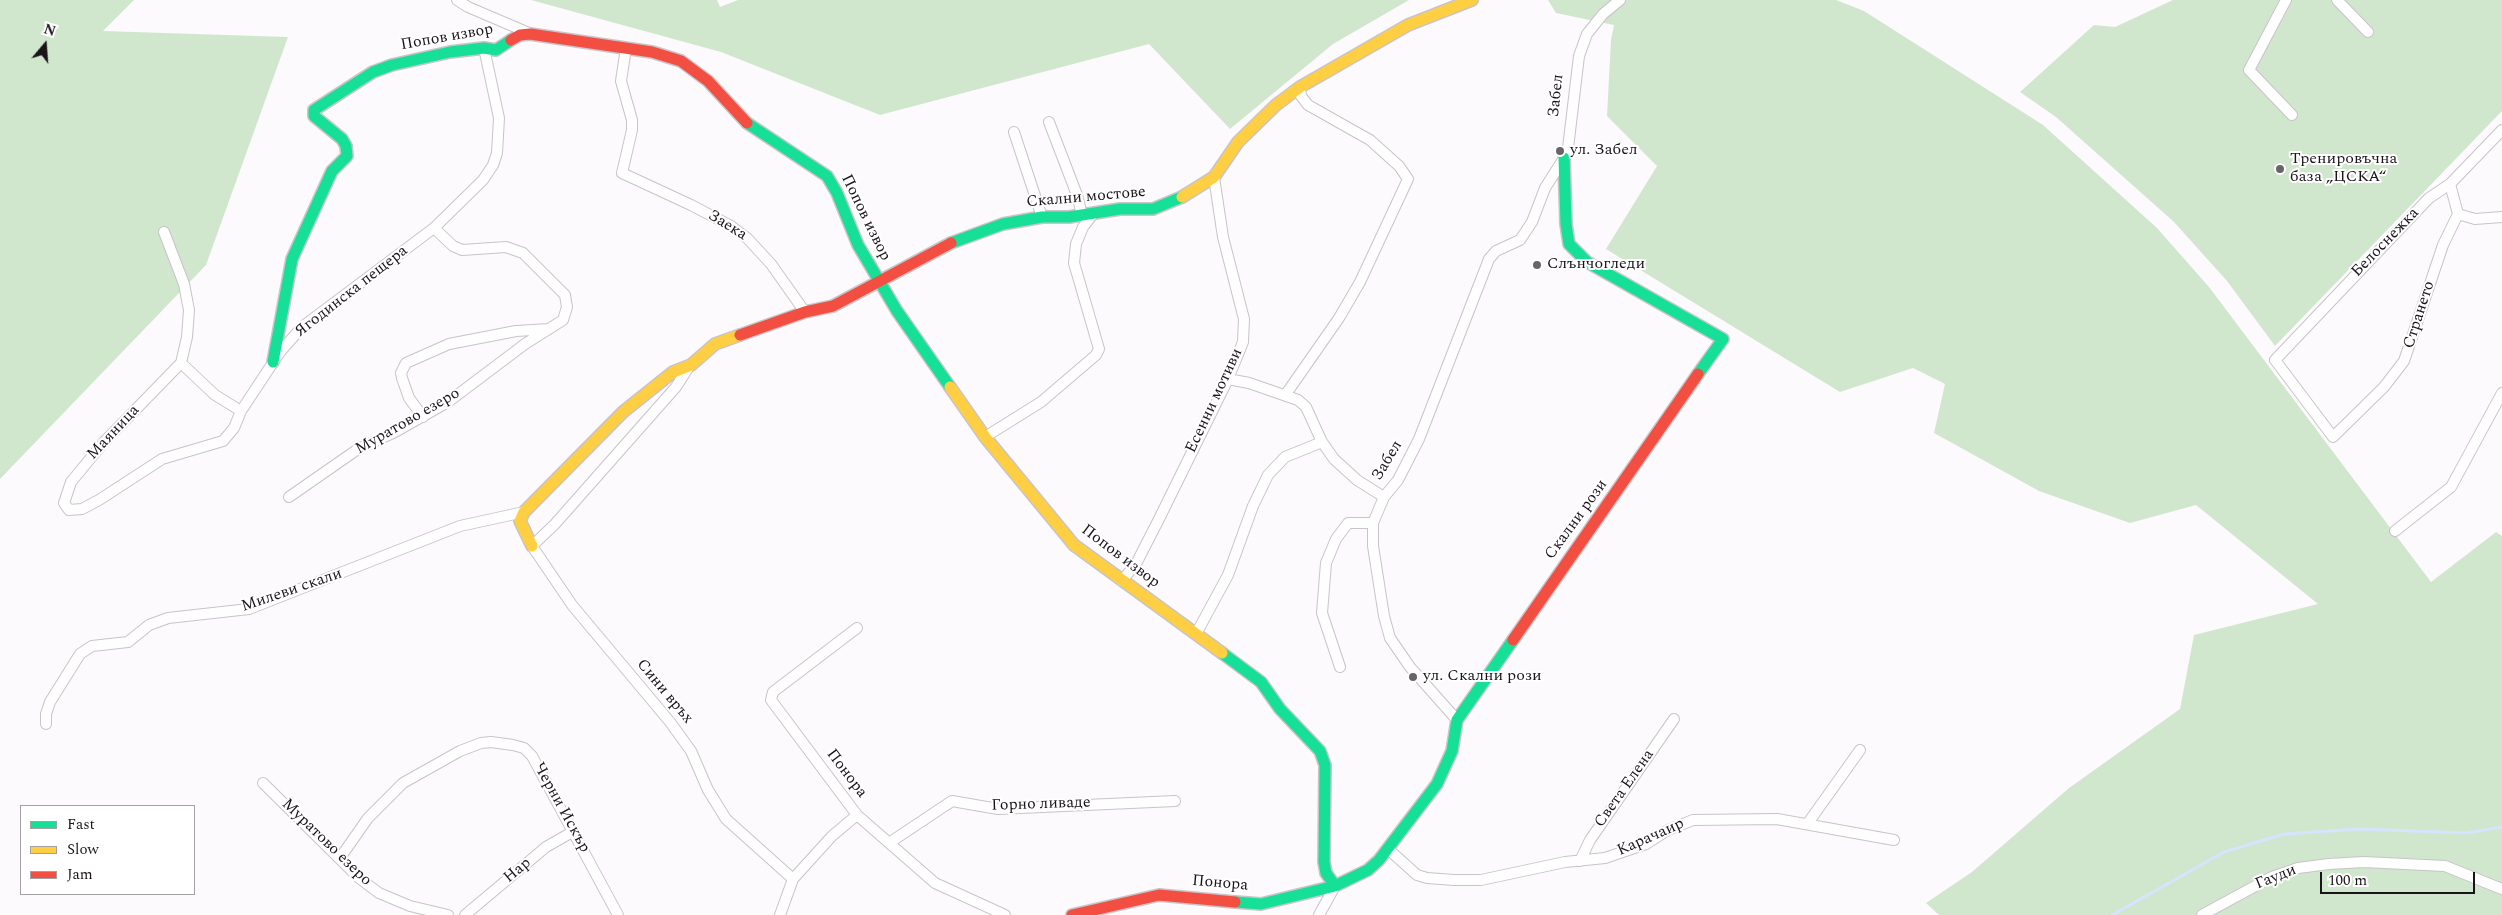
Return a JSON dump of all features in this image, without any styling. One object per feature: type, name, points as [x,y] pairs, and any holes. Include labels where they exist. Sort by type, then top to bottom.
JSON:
[{"type":"street","points":[[457,0],[468,8],[530,34]]},
{"type":"street","name":"Скални мостове","points":[[805,312],[833,306],[945,245],[1003,224],[1042,217],[1082,215],[1120,209],[1153,209],[1184,196],[1214,177],[1238,142],[1276,105],[1300,87],[1408,25],[1472,0]]},
{"type":"street","name":"Забел","points":[[1456,720],[1404,660],[1390,638],[1384,616],[1373,546],[1373,523],[1384,497],[1398,480],[1419,439],[1489,259],[1496,251],[1520,240],[1532,222],[1545,188],[1564,158],[1568,148],[1579,56],[1587,34],[1603,14],[1620,0]]},
{"type":"street","points":[[2286,0],[2249,70],[2292,115]]},
{"type":"street","points":[[2337,0],[2368,32]]},
{"type":"street","name":"Попов извор","points":[[273,362],[292,259],[332,172],[347,156],[346,146],[342,139],[314,116],[314,110],[373,72],[392,65],[450,52],[484,48],[496,50],[520,35],[530,34],[652,52],[681,61],[708,81],[746,122],[827,176],[837,193],[858,244],[878,280],[985,437],[1074,545],[1261,682],[1280,709],[1320,751],[1326,765],[1324,862],[1326,873],[1335,886]]},
{"type":"street","name":"Ягодинска пещера","points":[[70,510],[82,509],[99,500],[162,459],[223,441],[234,428],[241,412],[273,362],[302,328],[434,228],[483,180],[493,165],[497,153],[499,118],[484,48]]},
{"type":"street","name":"Заека","points":[[626,48],[621,81],[632,120],[632,130],[622,173],[691,205],[731,226],[747,238],[771,264],[805,312]]},
{"type":"street","points":[[1286,394],[1340,318],[1356,289],[1408,179],[1399,166],[1370,140],[1308,105],[1301,96],[1300,87]]},
{"type":"street","points":[[1049,122],[1077,195],[1082,215]]},
{"type":"street","name":"Белоснежка","points":[[2333,437],[2275,360],[2429,198],[2450,184],[2502,130]]},
{"type":"street","points":[[1014,132],[1042,217]]},
{"type":"street","name":"Скални рози","points":[[1456,720],[1723,339],[1587,262],[1569,244],[1566,224],[1564,158]]},
{"type":"street","name":"Есенни мотиви","points":[[1122,581],[1137,562],[1159,519],[1228,379],[1243,342],[1244,319],[1224,237],[1214,177]]},
{"type":"street","points":[[2450,184],[2458,214],[2475,219],[2502,217]]},
{"type":"street","points":[[985,437],[1041,402],[1096,355],[1099,348],[1074,263],[1076,244],[1082,227],[1094,213]]},
{"type":"street","name":"Странето","points":[[2333,437],[2384,387],[2404,361],[2443,245],[2458,214]]},
{"type":"street","name":"Муратово езеро","points":[[289,497],[358,448],[423,417],[448,402],[525,344],[563,320],[567,307],[565,295],[528,257],[518,250],[506,247],[462,250],[453,246],[434,228]]},
{"type":"street","points":[[164,232],[184,284],[189,310],[187,337],[181,363],[215,395],[241,412]]},
{"type":"street","points":[[690,365],[673,372],[623,412],[524,512],[520,521],[532,546],[555,524],[676,387],[690,365],[715,344],[805,312]]},
{"type":"street","points":[[423,417],[409,398],[402,378],[401,373],[406,364],[449,344],[516,331],[550,329]]},
{"type":"street","name":"Маяница","points":[[70,510],[64,503],[71,482],[104,442],[181,363]]},
{"type":"street","points":[[1228,379],[1286,394],[1298,400],[1306,407],[1322,442],[1334,459],[1357,480],[1384,497]]},
{"type":"street","points":[[2395,531],[2451,487],[2502,393]]},
{"type":"street","points":[[1196,634],[1228,575],[1253,506],[1268,475],[1285,457],[1322,442]]},
{"type":"street","name":"Милеви скали","points":[[46,724],[46,714],[50,702],[80,654],[92,646],[128,642],[149,625],[168,618],[250,609],[460,526],[524,512]]},
{"type":"street","points":[[1340,667],[1322,613],[1326,564],[1336,538],[1348,524],[1373,523]]},
{"type":"street","name":"Сини връх","points":[[532,546],[572,605],[670,722],[691,752],[708,790],[726,819],[792,879]]},
{"type":"street","name":"Понора","points":[[857,628],[773,692],[770,697],[772,703],[857,814],[935,883],[1005,915]]},
{"type":"street","name":"Света Елена","points":[[1580,861],[1590,840],[1674,719]]},
{"type":"street","points":[[1319,915],[1335,886],[1368,870],[1380,860],[1437,784],[1452,751],[1456,720]]},
{"type":"street","name":"Черни Искър","points":[[340,858],[368,818],[403,782],[460,750],[491,742],[524,748],[532,756],[618,915]]},
{"type":"street","points":[[1808,823],[1860,750]]},
{"type":"street","name":"Муратово езеро","points":[[263,783],[358,878],[379,893],[410,906],[448,915]]},
{"type":"street","name":"Горно ливаде","points":[[890,843],[952,802],[998,809],[1175,801]]},
{"type":"street","points":[[780,915],[792,879],[832,836],[857,814]]},
{"type":"street","name":"Карачаир","points":[[1388,849],[1417,874],[1426,878],[1481,880],[1605,858],[1646,844],[1668,830],[1693,820],[1777,819],[1808,823],[1894,840]]},
{"type":"street","name":"Нар","points":[[465,915],[546,847],[574,831]]},
{"type":"street","name":"Гауди","points":[[2202,915],[2272,877],[2298,868],[2329,864],[2364,862],[2438,865],[2502,889]]},
{"type":"street","name":"Понора","points":[[1072,915],[1159,895],[1261,904],[1335,886]]},
{"type":"green space","points":[[0,0],[134,0],[103,31],[288,37],[206,265],[0,479]]},
{"type":"green space","points":[[531,0],[717,0],[720,7],[738,0],[1409,0],[1333,44],[1230,129],[1149,44],[880,115],[721,52]]},
{"type":"green space","points":[[1548,0],[1836,0],[1864,11],[2043,125],[2157,228],[2209,287],[2431,582],[2496,532],[2502,536],[2502,915],[1939,915],[1926,903],[1972,872],[2069,788],[2180,709],[2194,635],[2318,604],[2196,505],[2130,523],[2039,491],[1934,433],[1945,384],[1913,368],[1840,392],[1606,249],[1657,166],[1607,116],[1611,40],[1614,25],[1556,13]]},
{"type":"green space","name":"Тренировъчна база „ЦСКА“","points":[[2173,0],[2502,0],[2502,111],[2275,346],[2227,281],[2174,222],[2056,117],[2020,92],[2094,25],[2115,27]]},
{"type":"waterway","points":[[2112,915],[2224,852],[2284,834],[2360,829],[2467,833],[2502,827]]},
{"type":"traffic: fast","points":[[273,362],[292,259],[332,171],[347,156],[346,146],[342,139],[314,116],[314,110],[373,72],[392,65],[450,52],[484,48],[496,50],[511,40]]},
{"type":"traffic: fast","points":[[747,123],[827,176],[837,193],[858,245],[897,311],[950,387]]},
{"type":"traffic: fast","points":[[1564,158],[1566,224],[1569,244],[1587,262],[1723,339],[1698,374]]},
{"type":"traffic: fast","points":[[951,243],[1003,224],[1042,217],[1069,217],[1120,209],[1153,209],[1182,197]]},
{"type":"traffic: fast","points":[[1235,902],[1261,904],[1335,886],[1368,870],[1379,860],[1437,784],[1452,751],[1457,720],[1513,640]]},
{"type":"traffic: fast","points":[[1222,653],[1261,682],[1280,709],[1320,751],[1325,765],[1324,862],[1326,873],[1335,886]]},
{"type":"traffic: slow","points":[[1182,197],[1214,177],[1238,142],[1276,105],[1300,87],[1408,25],[1472,0]]},
{"type":"traffic: slow","points":[[532,546],[520,521],[524,512],[623,412],[673,372],[691,365],[715,344],[740,335]]},
{"type":"traffic: slow","points":[[950,387],[985,437],[1074,545],[1222,653]]},
{"type":"traffic: jam","points":[[511,40],[520,35],[530,34],[652,52],[681,61],[708,81],[747,123]]},
{"type":"traffic: jam","points":[[740,335],[805,312],[833,306],[951,243]]},
{"type":"traffic: jam","points":[[1513,640],[1698,374]]},
{"type":"traffic: jam","points":[[1072,915],[1159,895],[1235,902]]},
{"type":"place","name":"ул. Забел","points":[[1560,151]]},
{"type":"place","name":"Тренировъчна база „ЦСКА“","points":[[2280,169]]},
{"type":"place","name":"Слънчогледи","points":[[1537,265]]},
{"type":"place","name":"ул. Скални рози","points":[[1413,677]]}]
